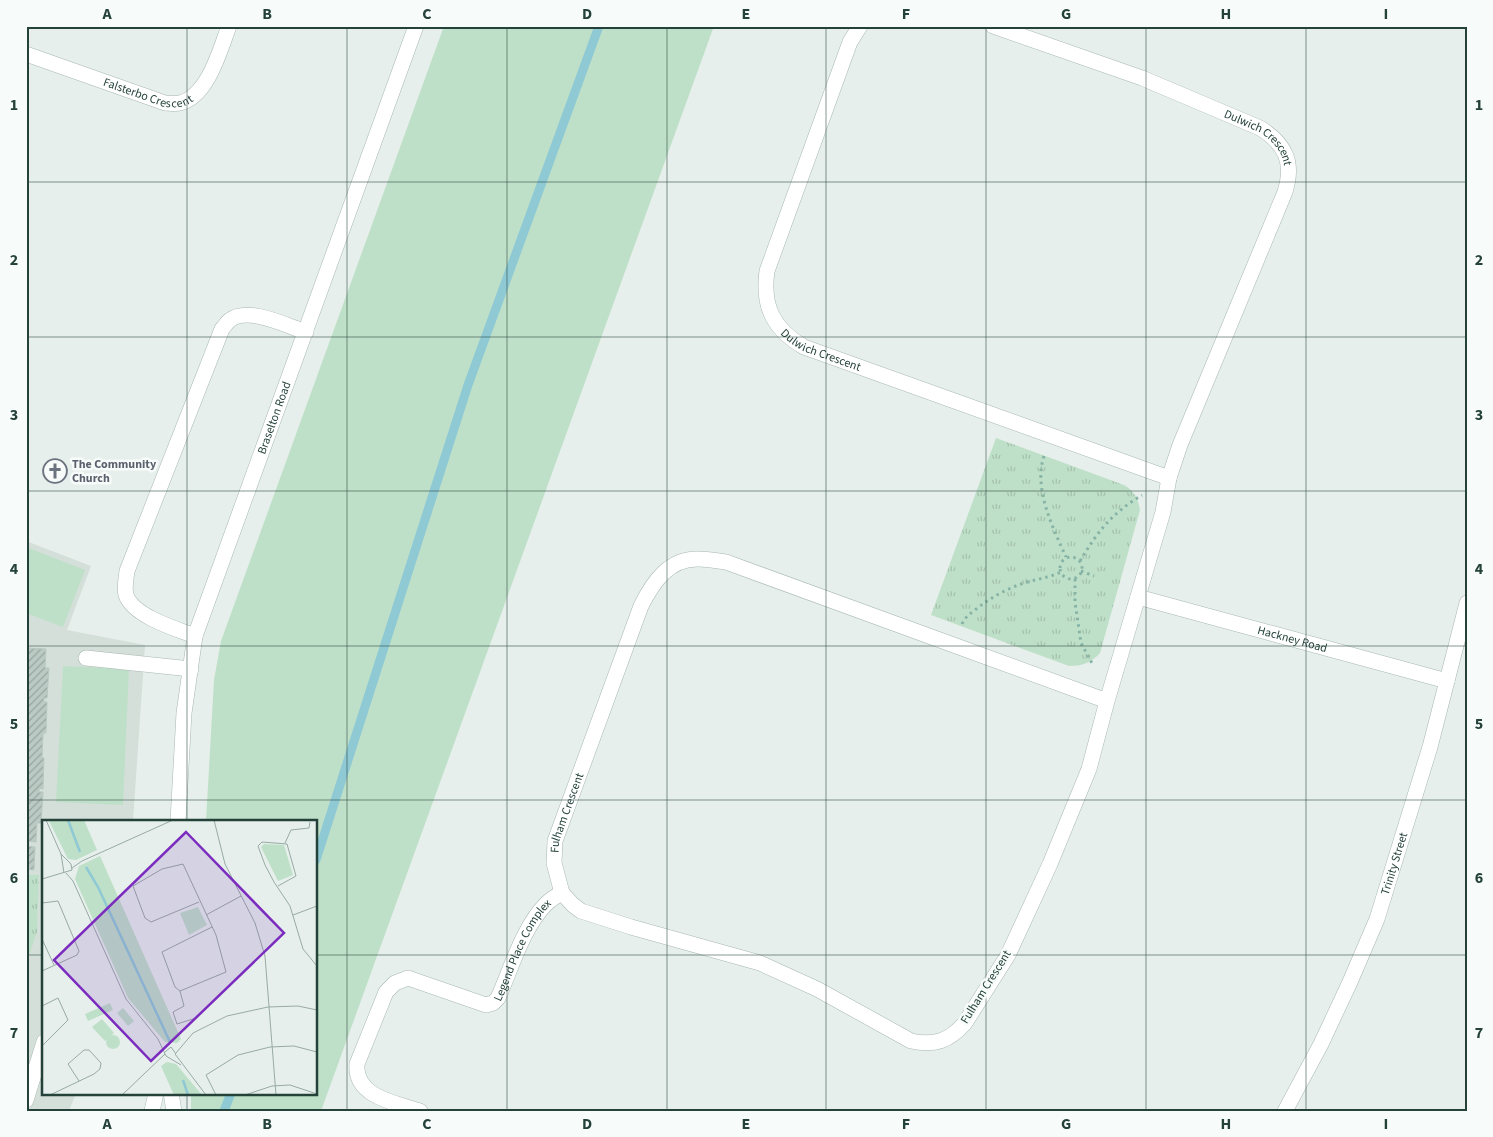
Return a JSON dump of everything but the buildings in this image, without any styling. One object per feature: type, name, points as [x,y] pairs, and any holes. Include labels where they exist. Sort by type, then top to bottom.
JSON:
[{"type":"street","name":"Falsterbo Crescent","points":[[26,54],[165,103],[180,103],[198,92],[206,81],[229,26]]},
{"type":"street","name":"Braselton Road","points":[[178,820],[184,713],[196,636],[416,26]]},
{"type":"street","name":"Dulwich Crescent","points":[[860,26],[850,42],[767,271],[765,285],[766,300],[770,313],[785,334],[804,347],[1169,478]]},
{"type":"street","name":"Dulwich Crescent","points":[[993,26],[1142,78],[1260,128],[1271,134],[1286,154],[1289,173],[1285,192],[1180,445],[1169,478],[1163,512],[1138,597]]},
{"type":"street","points":[[196,636],[156,622],[131,604],[126,595],[127,571],[222,329],[230,320],[237,316],[248,315],[262,317],[306,332]]},
{"type":"street","name":"Fulham Crescent","points":[[1108,698],[955,646],[726,562],[697,559],[678,562],[664,571],[651,586],[641,606],[555,841],[554,863],[562,892],[573,905],[581,910],[631,927],[760,963],[817,989],[911,1041],[925,1044],[938,1043],[957,1032],[965,1023],[1008,955],[1050,864],[1089,769],[1138,597]]},
{"type":"street","name":"Hackney Road","points":[[1138,597],[1447,681]]},
{"type":"street","name":"Trinity Street","points":[[1285,1111],[1321,1044],[1377,919],[1430,747],[1467,603]]},
{"type":"street","points":[[86,658],[191,669]]},
{"type":"street","name":"Legend Place Complex","points":[[420,1111],[376,1096],[364,1087],[357,1076],[357,1064],[386,992],[395,983],[408,978],[486,1005],[493,1003],[498,998],[528,930],[548,902],[562,892]]},
{"type":"street","points":[[26,1100],[42,1048]]},
{"type":"street","points":[[152,1111],[156,1094]]},
{"type":"street","points":[[172,1094],[174,1111]]},
{"type":"path","points":[[1050,436],[1041,463],[1040,474],[1047,510],[1066,558]]},
{"type":"path","points":[[1080,561],[1100,530],[1122,507],[1169,478]]},
{"type":"path","points":[[1074,557],[1080,561],[1082,568],[1080,576],[1075,579],[1068,579],[1063,576],[1061,563],[1066,558],[1074,557]]},
{"type":"path","points":[[955,646],[964,618],[984,602],[1007,590],[1028,582],[1048,578],[1061,572]]},
{"type":"path","points":[[1081,572],[1094,576]]},
{"type":"path","points":[[1075,579],[1075,602],[1081,643],[1108,698]]},
{"type":"shaded area","points":[[26,541],[91,566],[67,630],[145,645],[133,820],[42,820],[42,1094],[76,1094],[69,1111],[26,1111]]},
{"type":"green space","points":[[444,26],[714,26],[321,1111],[191,1111],[191,1094],[318,1094],[318,820],[206,820],[214,680],[221,641]]},
{"type":"green space","points":[[996,438],[1124,485],[1137,498],[1140,510],[1100,653],[1086,663],[1069,666],[931,615]]},
{"type":"green space","points":[[26,547],[85,570],[63,627],[26,613]]},
{"type":"green space","points":[[63,666],[129,669],[123,805],[56,802]]},
{"type":"green space","points":[[26,875],[39,875],[37,932],[26,965]]},
{"type":"waterway","points":[[318,854],[468,385],[599,26]]},
{"type":"waterway","points":[[224,1111],[231,1094]]},
{"type":"place","name":"The Community Church","points":[[55,471]]}]
